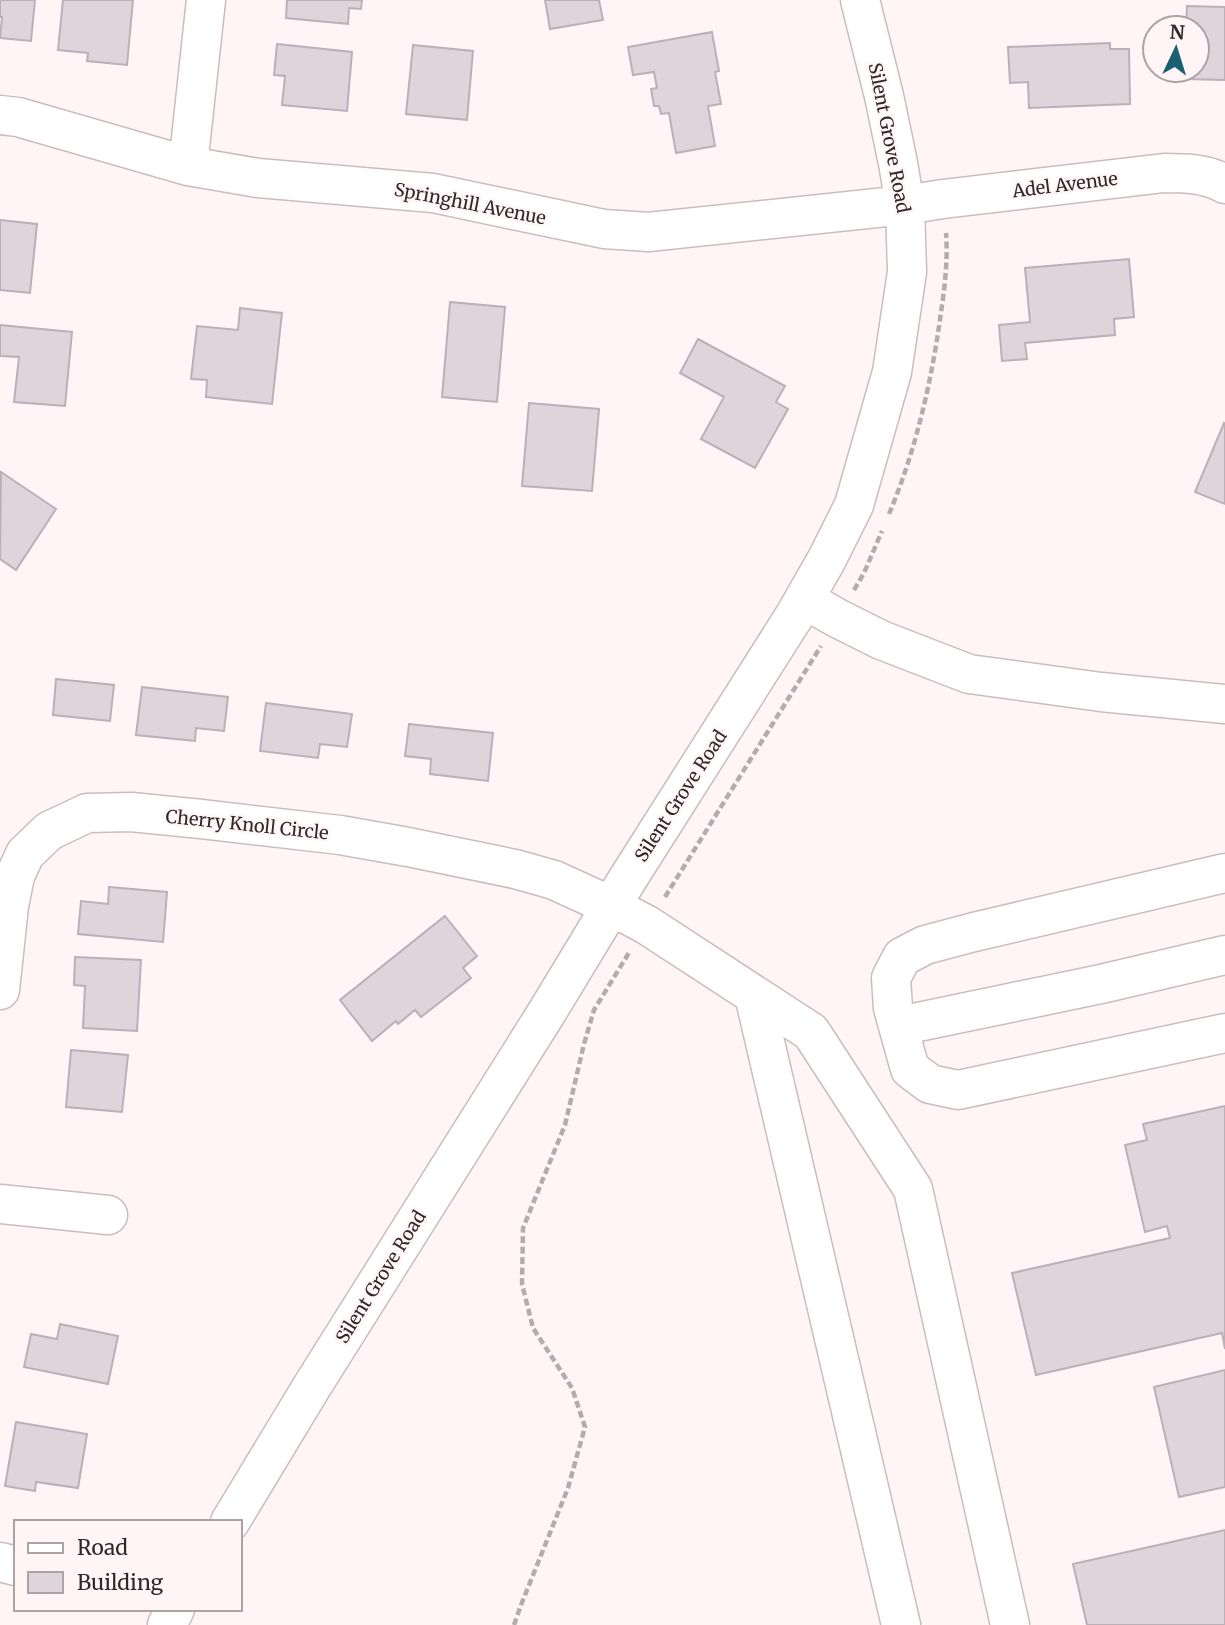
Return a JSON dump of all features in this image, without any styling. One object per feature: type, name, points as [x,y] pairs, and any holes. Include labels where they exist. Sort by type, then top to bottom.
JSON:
[{"type":"street","points":[[188,166],[206,0]]},
{"type":"street","name":"Silent Grove Road","points":[[230,1520],[611,906],[755,680],[827,559],[854,505],[892,372],[907,272],[905,205],[884,96],[860,0]]},
{"type":"street","name":"Springhill Avenue","points":[[0,115],[18,117],[188,166],[258,178],[433,193],[604,229],[648,232],[905,205]]},
{"type":"street","name":"Adel Avenue","points":[[905,205],[1164,173],[1191,173],[1225,184]]},
{"type":"street","points":[[804,599],[881,639],[969,674],[1101,692],[1225,704]]},
{"type":"street","name":"Cherry Knoll Circle","points":[[0,990],[9,906],[15,876],[25,854],[49,831],[87,813],[131,812],[328,833],[515,869],[554,880],[647,925],[810,1032],[913,1189],[1010,1625]]},
{"type":"street","points":[[1225,873],[925,945],[902,957],[891,978],[893,1008],[910,1069],[930,1084],[958,1090],[1225,1033]]},
{"type":"street","points":[[899,1026],[1101,985],[1225,955]]},
{"type":"street","points":[[754,995],[901,1625]]},
{"type":"street","points":[[0,1204],[108,1215]]},
{"type":"path","points":[[668,892],[812,662]]},
{"type":"path","points":[[514,1625],[569,1488],[585,1427],[572,1388],[533,1328],[522,1284],[523,1228],[565,1125],[594,1010],[617,970]]},
{"type":"building","points":[[0,0],[35,0],[31,41],[0,38]]},
{"type":"building","points":[[63,0],[133,0],[127,65],[87,61],[88,53],[58,50]]},
{"type":"building","points":[[287,0],[362,0],[361,9],[349,8],[348,24],[286,18]]},
{"type":"building","points":[[545,0],[599,0],[603,20],[550,29]]},
{"type":"building","points":[[1187,6],[1225,7],[1225,80],[1211,80],[1211,14],[1187,14]]},
{"type":"building","points":[[712,32],[719,71],[715,72],[721,104],[708,106],[715,146],[676,153],[669,113],[661,114],[659,106],[654,106],[651,89],[657,88],[654,72],[633,75],[628,47]]},
{"type":"building","points":[[1110,43],[1110,49],[1129,49],[1130,104],[1029,108],[1028,82],[1010,83],[1008,47]]},
{"type":"building","points":[[277,44],[352,52],[347,111],[282,105],[285,76],[274,75]]},
{"type":"building","points":[[413,45],[473,51],[467,120],[406,114]]},
{"type":"building","points":[[0,220],[37,224],[30,293],[0,290]]},
{"type":"building","points":[[1129,259],[1134,317],[1114,319],[1115,335],[1025,343],[1027,359],[1002,361],[999,325],[1030,322],[1025,268]]},
{"type":"building","points":[[450,302],[505,307],[497,402],[442,397]]},
{"type":"building","points":[[240,308],[282,313],[272,404],[206,397],[207,380],[191,379],[197,326],[238,330]]},
{"type":"building","points":[[0,325],[72,332],[65,406],[14,402],[19,357],[0,356]]},
{"type":"building","points":[[698,339],[785,386],[776,402],[788,409],[755,468],[701,439],[724,397],[680,373]]},
{"type":"building","points":[[529,403],[599,409],[592,491],[522,486]]},
{"type":"building","points":[[1225,424],[1225,504],[1195,492]]},
{"type":"building","points":[[1,472],[56,509],[16,570],[0,559]]},
{"type":"building","points":[[56,679],[114,685],[110,721],[53,715]]},
{"type":"building","points":[[142,687],[228,697],[224,731],[196,728],[195,741],[136,735]]},
{"type":"building","points":[[266,703],[352,714],[347,747],[320,744],[318,758],[260,751]]},
{"type":"building","points":[[409,724],[493,733],[488,781],[430,774],[431,759],[405,756]]},
{"type":"building","points":[[109,887],[167,892],[163,942],[78,934],[81,901],[108,904]]},
{"type":"building","points":[[445,916],[477,956],[463,968],[471,978],[421,1017],[415,1010],[398,1024],[396,1021],[372,1041],[340,1000]]},
{"type":"building","points":[[75,957],[141,960],[137,1031],[83,1028],[85,986],[74,985]]},
{"type":"building","points":[[71,1050],[128,1055],[122,1112],[66,1107]]},
{"type":"building","points":[[1225,1106],[1225,1349],[1222,1333],[1036,1375],[1012,1273],[1170,1238],[1167,1226],[1145,1232],[1125,1145],[1147,1140],[1143,1124]]},
{"type":"building","points":[[60,1324],[118,1336],[108,1384],[24,1367],[31,1334],[57,1339]]},
{"type":"building","points":[[1225,1370],[1225,1487],[1179,1497],[1154,1387]]},
{"type":"building","points":[[16,1422],[87,1434],[78,1488],[36,1482],[35,1491],[5,1486]]},
{"type":"building","points":[[1225,1530],[1225,1625],[1087,1625],[1073,1564]]}]
